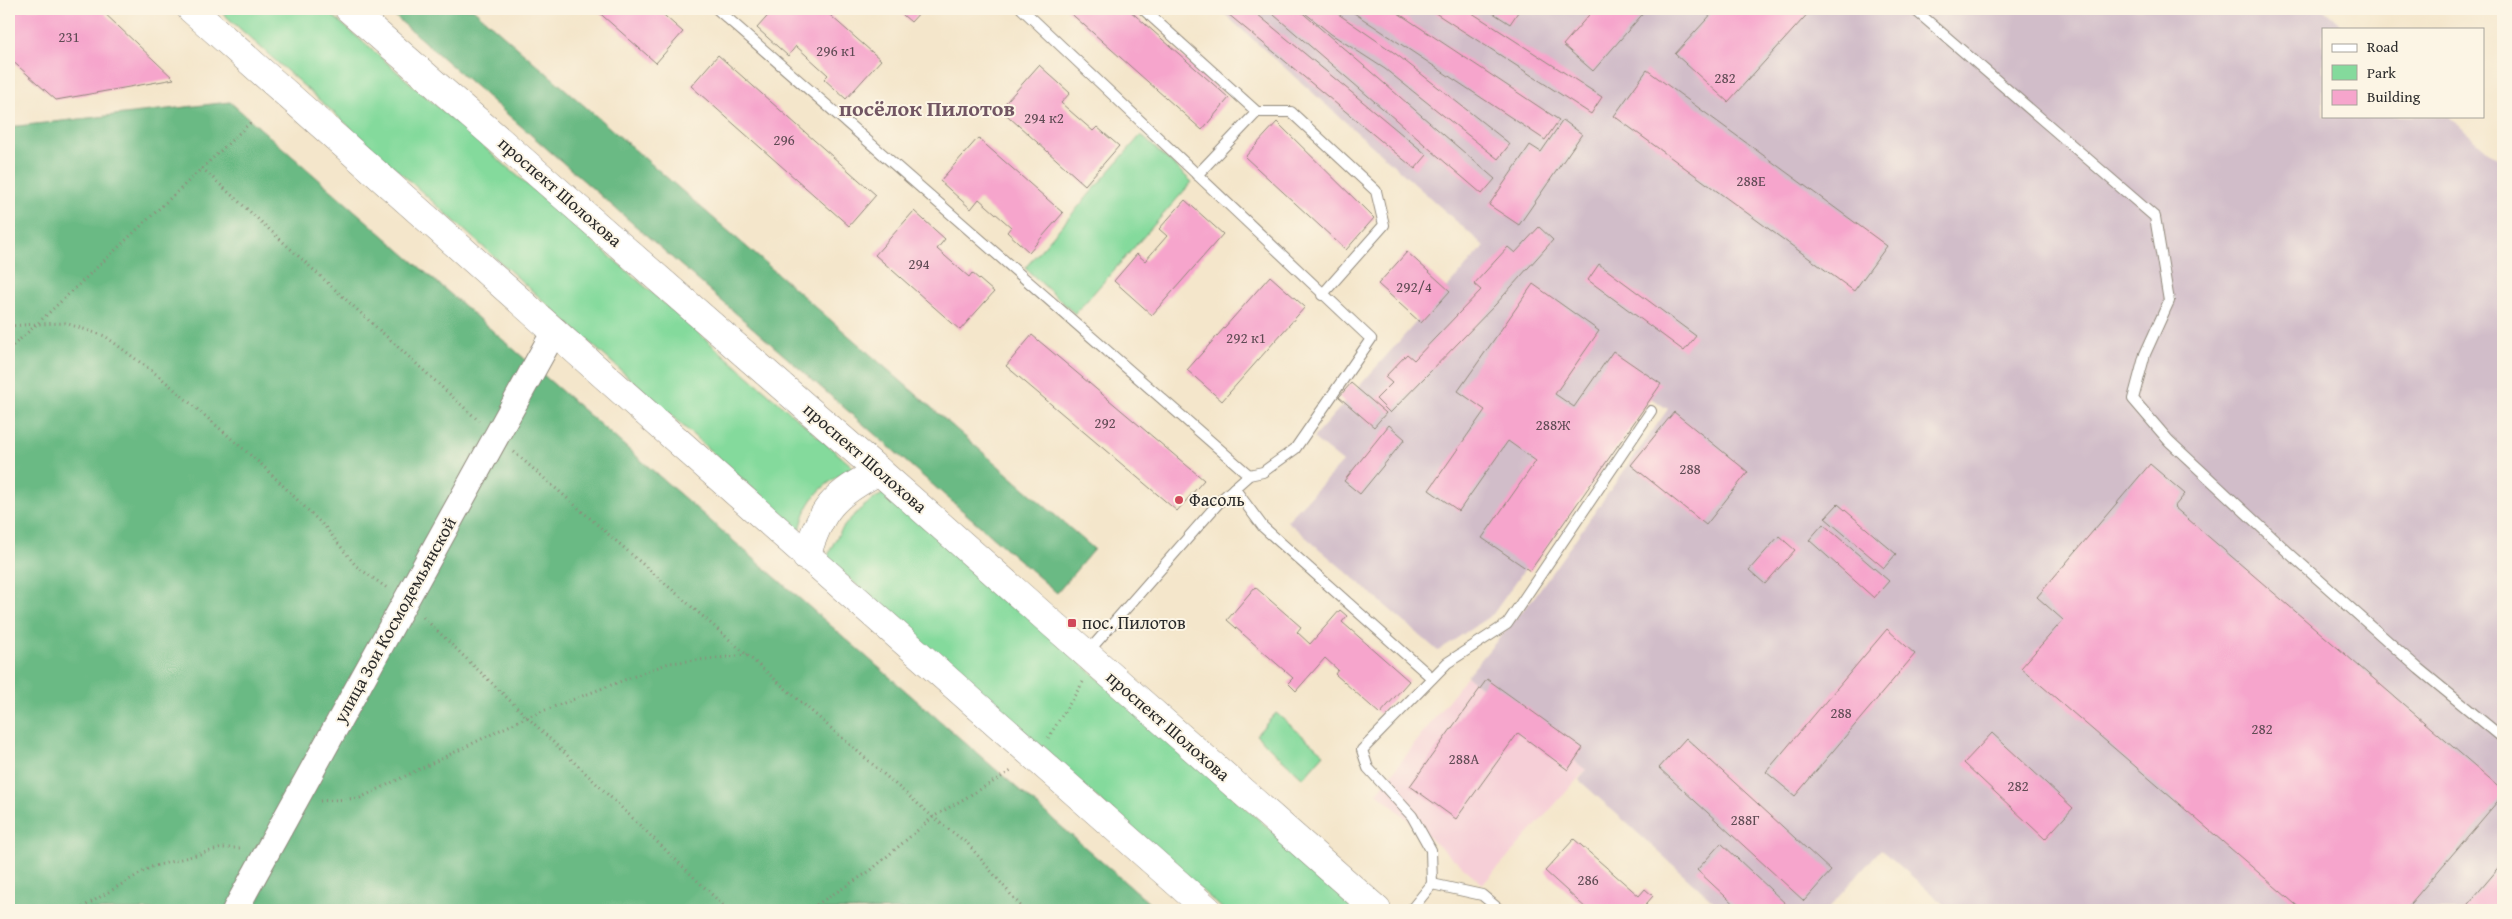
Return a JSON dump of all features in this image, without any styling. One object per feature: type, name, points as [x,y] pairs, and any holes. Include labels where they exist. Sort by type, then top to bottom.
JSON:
[{"type":"main road","points":[[191,9],[555,330],[806,557],[1208,910]]},
{"type":"main road","name":"проспект Шолохова","points":[[365,14],[879,471],[1378,910]]},
{"type":"main road","points":[[806,557],[822,515],[851,486],[879,471]]},
{"type":"street","name":"улица Зои Космодемьянской","points":[[235,910],[555,330]]},
{"type":"lane","points":[[717,9],[1249,475]]},
{"type":"lane","points":[[1022,9],[1370,339],[1295,449],[1263,472],[1249,475],[1222,498],[1091,658]]},
{"type":"lane","points":[[1144,9],[1257,112],[1291,112],[1376,191],[1384,226],[1322,295]]},
{"type":"lane","points":[[1914,9],[2154,217],[2169,300],[2145,354],[2133,399],[2168,441],[2290,554],[2419,669],[2503,738]]},
{"type":"lane","points":[[1197,176],[1257,112]]},
{"type":"lane","points":[[1411,910],[1432,884],[1431,850],[1412,816],[1368,768],[1362,750],[1447,663],[1507,624],[1651,411]]},
{"type":"lane","points":[[1234,488],[1262,527],[1432,678]]},
{"type":"lane","points":[[1432,884],[1482,895],[1500,910]]},
{"type":"path","points":[[9,349],[252,121]]},
{"type":"path","points":[[202,168],[496,436],[933,817],[968,844],[1024,910]]},
{"type":"path","points":[[9,326],[64,323],[105,336],[160,377],[269,472],[326,528],[356,566],[406,600],[728,910]]},
{"type":"path","points":[[294,803],[360,798],[527,717],[669,663],[747,655]]},
{"type":"path","points":[[808,910],[870,871],[933,817],[1035,758],[1091,658]]},
{"type":"path","points":[[78,910],[151,867],[222,848],[269,848]]},
{"type":"shaded area","points":[[1219,9],[2323,9],[2345,28],[2322,28],[2322,118],[2450,118],[2503,164],[2503,910],[1950,910],[1881,849],[1827,910],[1723,910],[1579,780],[1586,770],[1467,676],[1535,596],[1668,409],[1647,396],[1493,614],[1438,651],[1287,521],[1343,462],[1313,438],[1484,246]]},
{"type":"shaded area","points":[[1467,676],[1586,770],[1483,884],[1377,793]]},
{"type":"green space","points":[[218,9],[325,9],[853,467],[825,486],[812,500],[803,519],[800,531]]},
{"type":"green space","points":[[393,9],[473,9],[1094,549],[1057,593],[390,12]]},
{"type":"green space","points":[[230,102],[1157,910],[9,910],[9,127]]},
{"type":"green space","points":[[1141,135],[1192,182],[1075,314],[1025,268]]},
{"type":"green space","points":[[886,492],[1362,910],[1224,910],[827,559],[837,537],[857,512]]},
{"type":"green space","points":[[1276,713],[1324,754],[1303,778],[1256,735]]},
{"type":"building","points":[[9,9],[100,9],[174,79],[56,100],[9,58]]},
{"type":"building","points":[[595,9],[657,9],[683,32],[656,63]]},
{"type":"building","points":[[774,9],[823,9],[881,60],[846,99],[824,79],[828,75],[796,46],[788,56],[757,28]]},
{"type":"building","points":[[896,9],[923,9],[911,22]]},
{"type":"building","points":[[1066,9],[1128,9],[1229,98],[1202,130]]},
{"type":"building","points":[[1222,9],[1251,9],[1427,155],[1415,169]]},
{"type":"building","points":[[1267,9],[1298,9],[1495,179],[1482,194]]},
{"type":"building","points":[[1300,9],[1331,9],[1396,54],[1510,144],[1498,159],[1385,69],[1331,34]]},
{"type":"building","points":[[1348,9],[1392,9],[1559,120],[1545,140]]},
{"type":"building","points":[[1429,9],[1466,9],[1602,97],[1591,114]]},
{"type":"building","points":[[1487,9],[1520,9],[1510,24]]},
{"type":"building","points":[[1594,9],[1647,9],[1593,71],[1563,45]]},
{"type":"building","points":[[1716,9],[1812,9],[1728,102],[1675,54]]},
{"type":"building","points":[[718,55],[876,195],[849,226],[691,86]]},
{"type":"building","points":[[1039,65],[1070,93],[1061,103],[1093,131],[1097,127],[1119,146],[1085,185],[1000,109]]},
{"type":"building","points":[[1647,70],[1887,246],[1854,291],[1614,116]]},
{"type":"building","points":[[1563,120],[1582,134],[1519,225],[1489,205],[1530,145],[1541,152]]},
{"type":"building","points":[[1277,122],[1374,218],[1346,250],[1245,157]]},
{"type":"building","points":[[978,138],[1063,213],[1029,252],[1007,232],[1011,227],[979,199],[971,209],[940,181]]},
{"type":"building","points":[[1185,200],[1223,234],[1152,315],[1114,281],[1137,254],[1145,261],[1167,236],[1159,229]]},
{"type":"building","points":[[914,211],[945,239],[937,249],[969,277],[972,273],[994,292],[960,330],[875,255]]},
{"type":"building","points":[[1539,227],[1553,240],[1496,304],[1390,413],[1376,399],[1392,383],[1385,377],[1407,354],[1414,360],[1481,290],[1474,284],[1508,247],[1515,253]]},
{"type":"building","points":[[1407,252],[1450,291],[1421,323],[1378,284]]},
{"type":"building","points":[[1599,264],[1696,336],[1684,351],[1588,280]]},
{"type":"building","points":[[1270,276],[1305,307],[1222,401],[1187,370]]},
{"type":"building","points":[[1533,284],[1599,331],[1555,394],[1574,407],[1613,351],[1661,384],[1530,571],[1482,538],[1536,461],[1508,441],[1459,511],[1429,490],[1485,410],[1458,391]]},
{"type":"building","points":[[1032,335],[1204,480],[1177,511],[1006,366]]},
{"type":"building","points":[[1351,383],[1386,413],[1374,427],[1339,397]]},
{"type":"building","points":[[1674,412],[1748,472],[1706,525],[1631,465]]},
{"type":"building","points":[[1389,425],[1405,439],[1360,494],[1344,481]]},
{"type":"building","points":[[2150,464],[2185,494],[2174,507],[2503,790],[2503,795],[2405,910],[2302,910],[2021,668],[2063,620],[2037,597]]},
{"type":"building","points":[[1838,504],[1896,554],[1884,568],[1825,518]]},
{"type":"building","points":[[1823,524],[1889,581],[1874,598],[1809,540]]},
{"type":"building","points":[[1779,536],[1795,550],[1765,584],[1749,570]]},
{"type":"building","points":[[1255,587],[1301,627],[1297,632],[1310,644],[1340,610],[1347,616],[1342,622],[1409,681],[1380,714],[1335,674],[1338,670],[1325,658],[1296,691],[1288,683],[1293,678],[1227,620]]},
{"type":"building","points":[[1887,629],[1915,654],[1795,796],[1766,772]]},
{"type":"building","points":[[1487,679],[1583,748],[1568,770],[1518,733],[1456,819],[1410,786]]},
{"type":"building","points":[[1992,733],[2073,808],[2045,839],[1964,763]]},
{"type":"building","points":[[1686,738],[1831,871],[1804,901],[1659,768]]},
{"type":"building","points":[[1574,839],[1639,896],[1645,889],[1653,896],[1641,910],[1600,910],[1596,907],[1588,910],[1545,871]]},
{"type":"building","points":[[1721,843],[1787,905],[1782,910],[1740,910],[1697,870]]},
{"type":"building","points":[[2503,863],[2503,910],[2463,910]]},
{"type":"place","name":"Фасоль","points":[[1179,500]]},
{"type":"place","name":"пос. Пилотов","points":[[1072,623]]},
{"type":"district","name":"посёлок Пилотов","points":[[927,108]]}]
